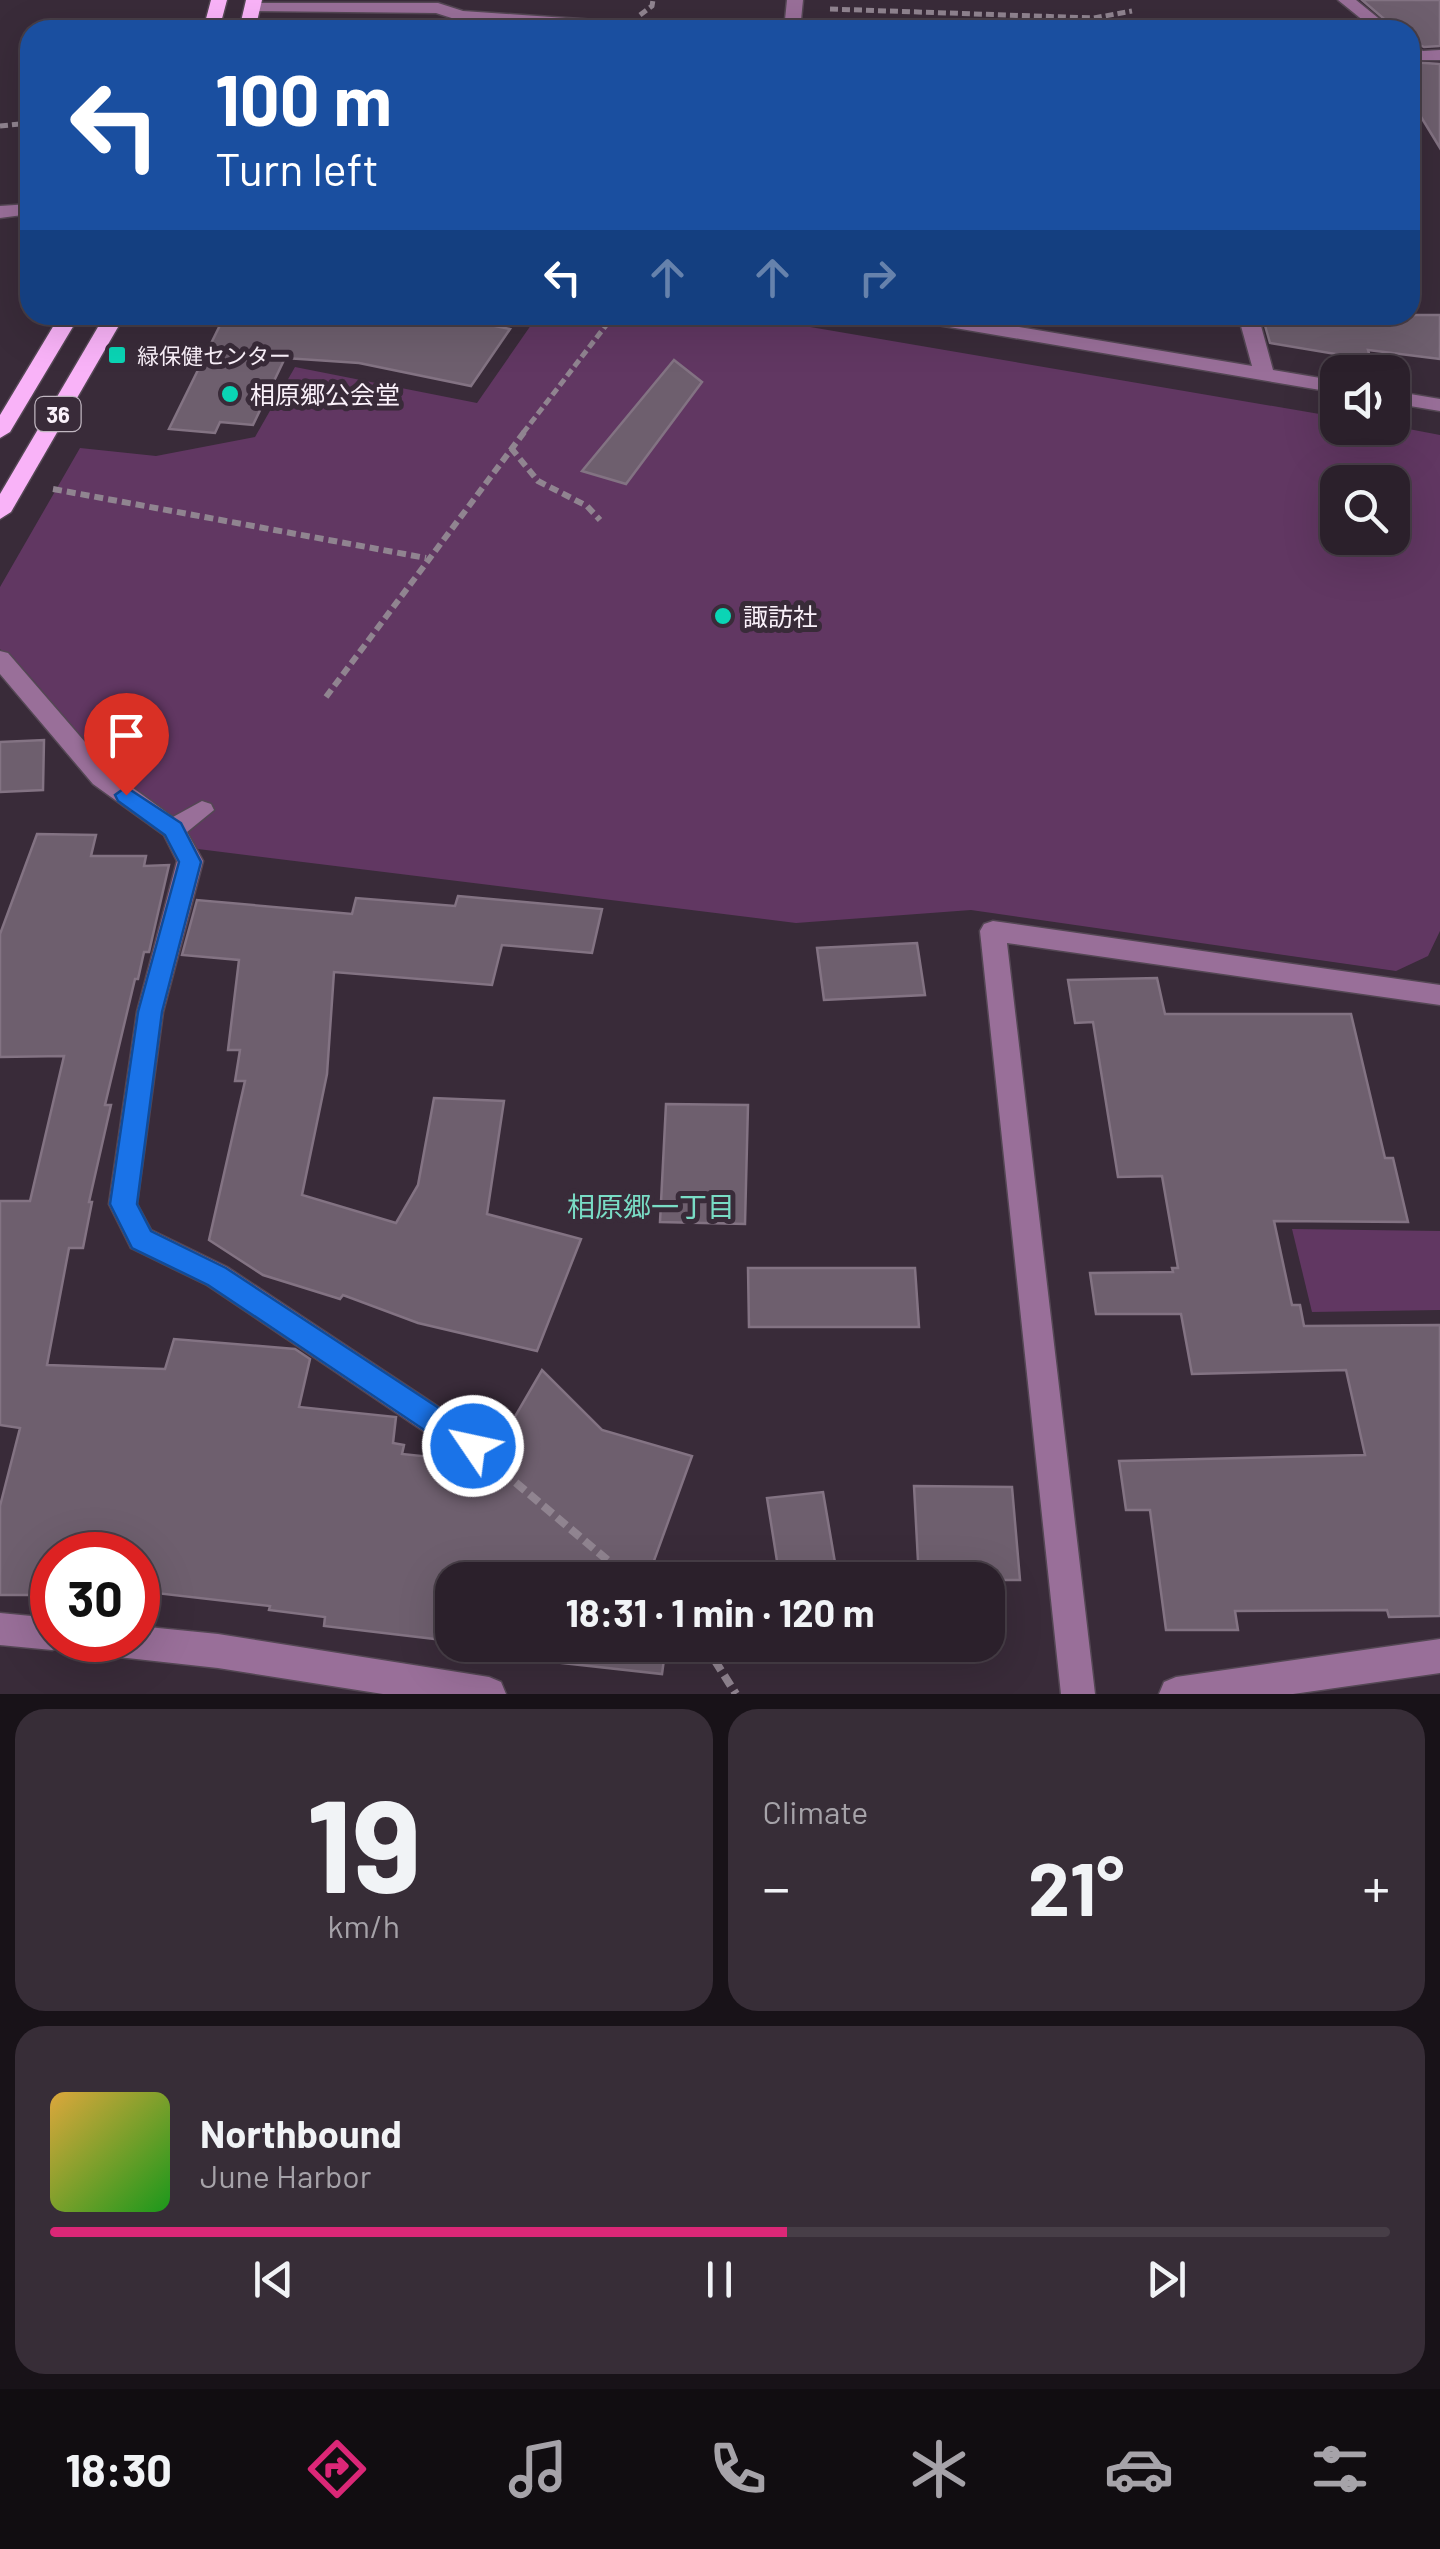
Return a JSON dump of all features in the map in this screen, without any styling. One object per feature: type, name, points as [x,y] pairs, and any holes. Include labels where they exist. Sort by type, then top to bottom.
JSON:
[{"type":"main road","name":"36","points":[[0,432],[64,325]]},
{"type":"main road","name":"36","points":[[0,512],[109,325]]},
{"type":"street","points":[[1346,0],[1372,20]]},
{"type":"street","points":[[253,4],[438,8],[461,16],[521,20]]},
{"type":"street","points":[[973,325],[1320,384]]},
{"type":"street","points":[[1251,325],[1264,374]]},
{"type":"street","points":[[1410,400],[1440,405]]},
{"type":"street","points":[[0,659],[102,778],[173,829],[190,862],[150,1012],[124,1204],[141,1240],[217,1276],[473,1446]]},
{"type":"street","points":[[173,829],[202,810]]},
{"type":"street","points":[[1078,1694],[993,931],[1440,995]]},
{"type":"street","points":[[0,1628],[30,1631]]},
{"type":"street","points":[[160,1646],[490,1694]]},
{"type":"street","points":[[1176,1694],[1440,1656]]},
{"type":"path","points":[[794,4],[1094,18],[1132,11]]},
{"type":"path","points":[[1094,18],[1100,20]]},
{"type":"path","points":[[326,696],[426,558],[606,325]]},
{"type":"path","points":[[511,448],[538,481],[587,506],[600,520]]},
{"type":"path","points":[[47,488],[426,558]]},
{"type":"path","points":[[473,1446],[610,1562]]},
{"type":"path","points":[[715,1662],[736,1694]]},
{"type":"shaded area","points":[[531,325],[799,325],[1320,414],[1320,445],[1410,445],[1410,429],[1440,435],[1440,931],[1428,956],[1396,971],[971,910],[796,923],[198,849],[176,825],[108,773],[44,693],[0,649],[0,587],[80,448],[156,456],[255,437],[295,367],[477,403]]},
{"type":"shaded area","points":[[1292,1229],[1440,1231],[1440,1310],[1312,1312]]},
{"type":"building","points":[[1362,0],[1440,0],[1440,46],[1420,45],[1420,20],[1385,20]]},
{"type":"building","points":[[1420,63],[1440,64],[1440,148],[1420,115]]},
{"type":"building","points":[[1420,315],[1440,315],[1440,359],[1368,350],[1370,355],[1341,355],[1270,343],[1265,325],[1420,325]]},
{"type":"building","points":[[220,325],[490,325],[510,329],[471,386],[359,363],[285,358],[253,425],[220,422],[215,433],[169,429]]},
{"type":"building","points":[[674,360],[702,382],[626,484],[582,471]]},
{"type":"building","points":[[44,740],[43,790],[0,792],[0,742]]},
{"type":"building","points":[[37,834],[96,835],[91,856],[146,856],[144,866],[169,865],[149,952],[144,952],[135,979],[105,1105],[111,1105],[83,1248],[69,1248],[47,1365],[165,1369],[174,1339],[295,1349],[310,1359],[299,1407],[396,1417],[393,1443],[404,1445],[402,1454],[459,1460],[471,1465],[488,1463],[542,1370],[602,1430],[692,1456],[654,1562],[435,1562],[435,1639],[324,1626],[325,1617],[269,1610],[270,1606],[160,1594],[160,1532],[30,1532],[30,1595],[0,1595],[0,1506],[20,1428],[0,1425],[0,1201],[30,1201],[64,1056],[0,1057],[0,934]]},
{"type":"building","points":[[458,896],[602,909],[592,953],[502,945],[492,985],[334,972],[327,1074],[302,1195],[396,1223],[418,1185],[434,1098],[504,1101],[487,1214],[581,1239],[537,1351],[418,1323],[343,1295],[340,1299],[263,1275],[209,1240],[245,1081],[235,1081],[240,1050],[228,1050],[239,960],[182,955],[197,900],[352,914],[356,898],[455,906]]},
{"type":"building","points":[[917,943],[925,995],[824,1000],[817,948]]},
{"type":"building","points":[[1157,978],[1165,1014],[1351,1014],[1385,1158],[1393,1158],[1408,1222],[1274,1221],[1292,1305],[1300,1305],[1304,1326],[1440,1325],[1440,1616],[1389,1617],[1387,1610],[1235,1611],[1238,1630],[1166,1630],[1150,1510],[1126,1510],[1119,1461],[1365,1455],[1346,1370],[1192,1374],[1181,1314],[1096,1314],[1090,1273],[1173,1272],[1172,1268],[1178,1268],[1162,1176],[1118,1177],[1093,1022],[1075,1023],[1068,980]]},
{"type":"building","points":[[666,1104],[748,1105],[745,1224],[660,1222]]},
{"type":"building","points":[[748,1268],[915,1268],[919,1327],[749,1327]]},
{"type":"building","points":[[914,1486],[1012,1487],[1020,1580],[1005,1580],[1005,1562],[918,1562]]},
{"type":"building","points":[[823,1492],[835,1562],[777,1562],[767,1498]]},
{"type":"building","points":[[554,1662],[664,1662],[662,1674]]},
{"type":"place","name":"緑保健センター","points":[[117,355]]},
{"type":"place","name":"相原郷公会堂","points":[[230,394]]},
{"type":"place","name":"諏訪社","points":[[723,616]]},
{"type":"district","name":"相原郷一丁目","points":[[651,1206]]},
{"type":"route","points":[[126,795],[173,829],[190,862],[150,1012],[124,1204],[141,1240],[217,1276],[473,1446]]}]
